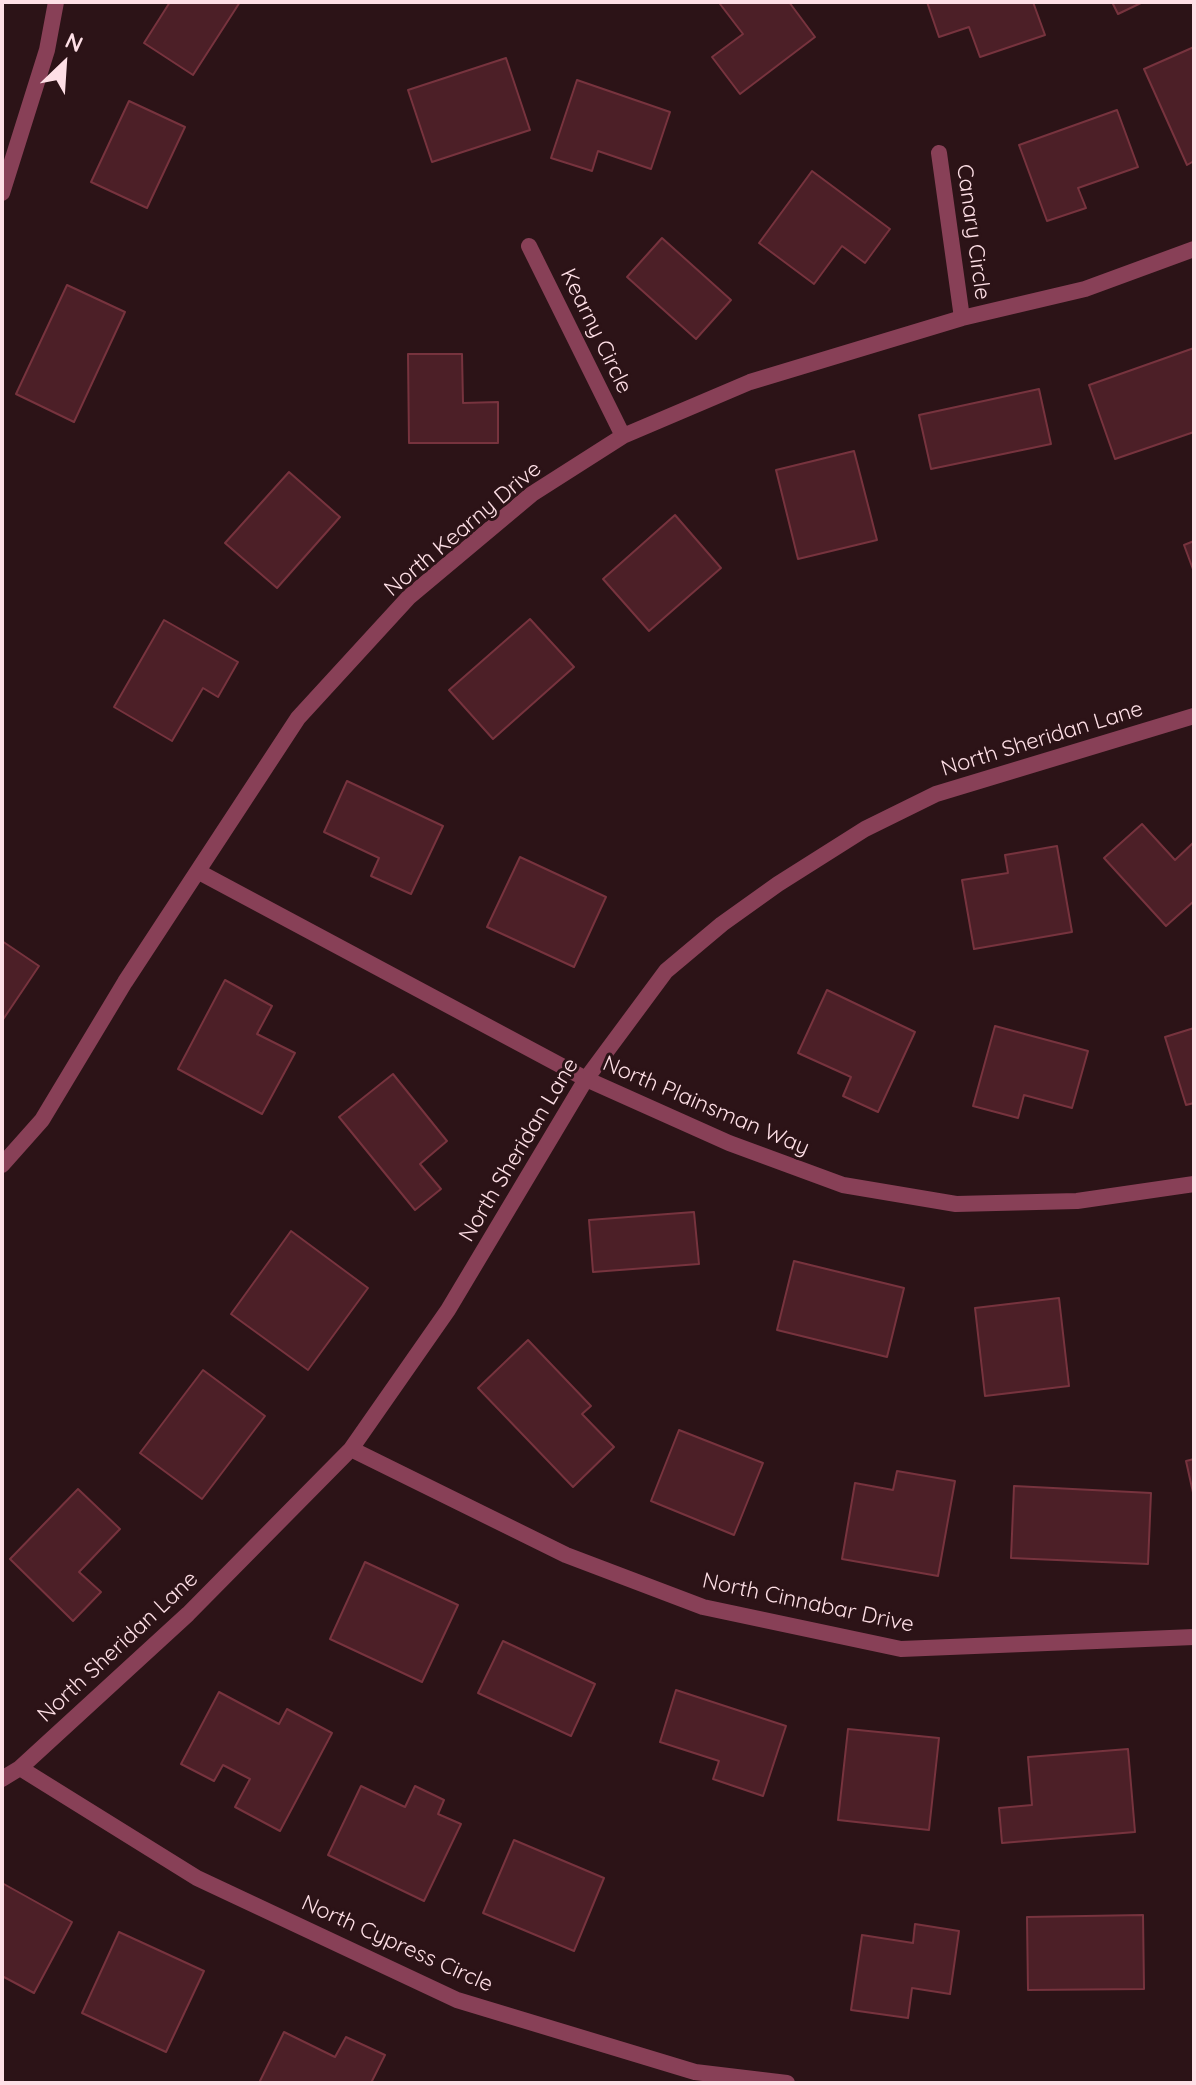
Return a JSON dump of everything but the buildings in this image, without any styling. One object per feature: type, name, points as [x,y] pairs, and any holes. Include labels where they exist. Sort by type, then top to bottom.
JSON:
[{"type":"street","points":[[2,193],[47,50],[56,2]]},
{"type":"street","name":"Canary Circle","points":[[939,153],[962,318]]},
{"type":"street","name":"Kearny Circle","points":[[529,246],[623,436]]},
{"type":"street","name":"North Kearny Drive","points":[[2,1165],[42,1120],[125,982],[298,718],[409,597],[532,494],[623,436],[750,382],[962,318],[1085,289],[1194,249]]},
{"type":"street","name":"North Sheridan Lane","points":[[2,1779],[20,1768],[188,1614],[351,1449],[448,1310],[586,1079],[666,971],[722,924],[778,884],[865,829],[936,794],[1194,716]]},
{"type":"street","name":"North Plainsman Way","points":[[199,872],[586,1079],[729,1143],[843,1185],[956,1204],[1077,1201],[1194,1184]]},
{"type":"street","name":"North Cinnabar Drive","points":[[351,1449],[566,1555],[703,1607],[901,1649],[1194,1637]]},
{"type":"street","name":"North Cypress Circle","points":[[20,1768],[197,1878],[457,2000],[695,2072],[787,2083]]}]
